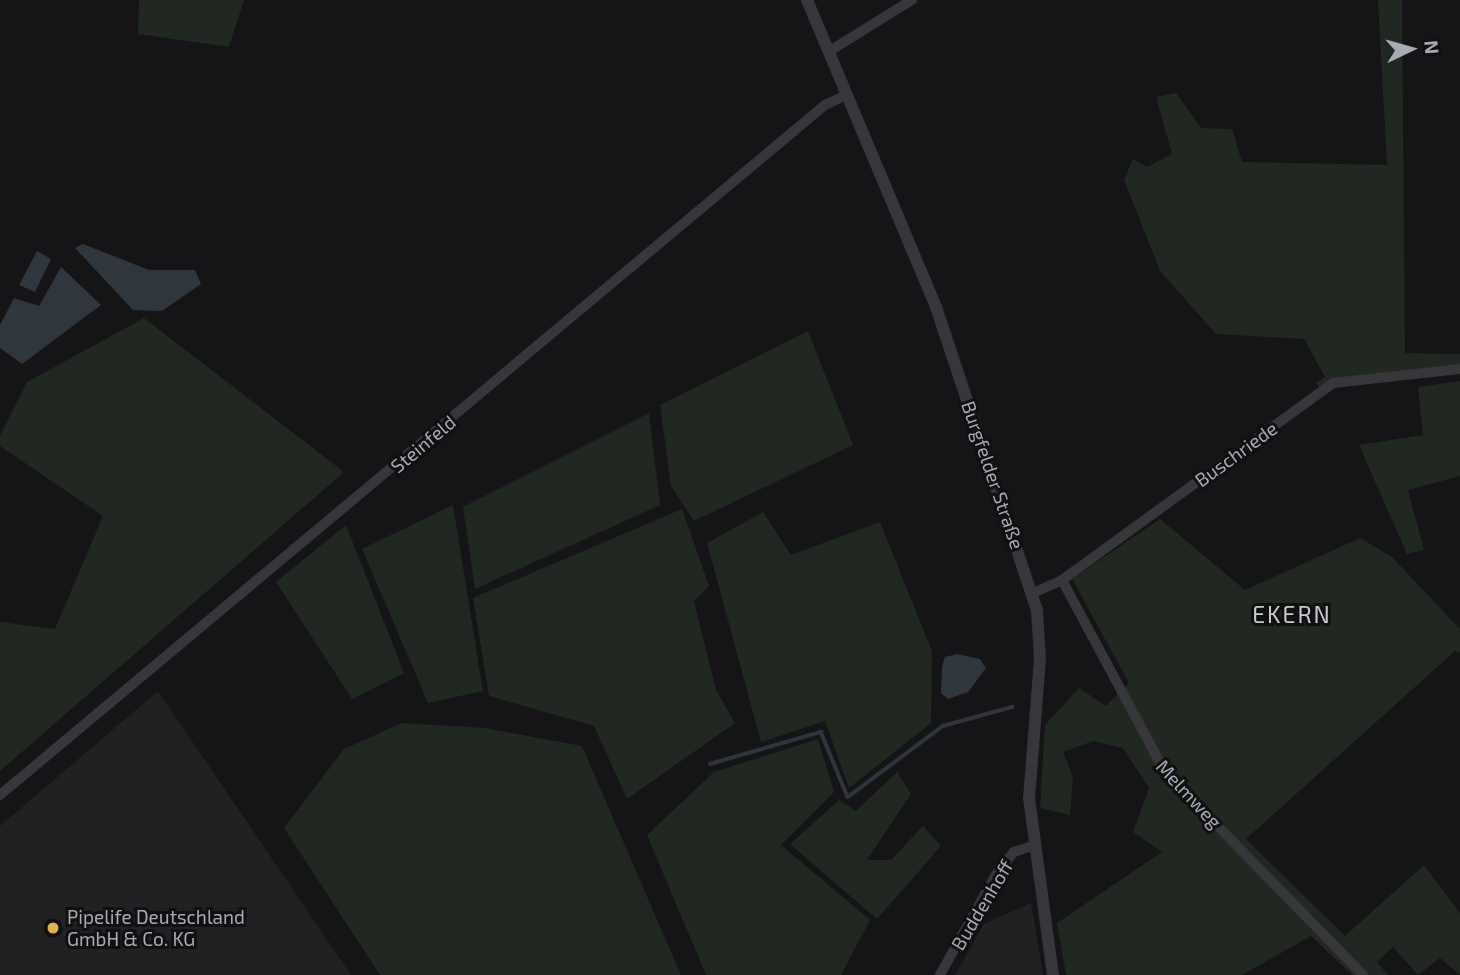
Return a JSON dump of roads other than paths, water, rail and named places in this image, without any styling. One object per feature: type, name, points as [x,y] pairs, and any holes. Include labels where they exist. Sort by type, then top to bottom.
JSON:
[{"type":"street","name":"Burgfelder Straße","points":[[807,0],[936,307],[1033,593],[1041,642],[1029,760],[1033,846],[1054,975]]},
{"type":"street","points":[[828,52],[912,0]]},
{"type":"street","name":"Steinfeld","points":[[0,795],[825,105],[846,95]]},
{"type":"street","name":"Buschriede","points":[[1033,593],[1062,580],[1333,383],[1460,369]]},
{"type":"street","name":"Melmweg","points":[[1062,580],[1165,772],[1363,975]]},
{"type":"street","name":"Buddenhoff","points":[[940,975],[995,876],[1014,852],[1033,846]]},
{"type":"waterway","points":[[710,764],[821,732],[848,797],[943,726],[1012,707]]},
{"type":"place","name":"Pipelife Deutschland GmbH & Co. KG","points":[[53,928]]},
{"type":"district","name":"EKERN","points":[[1292,614]]}]
